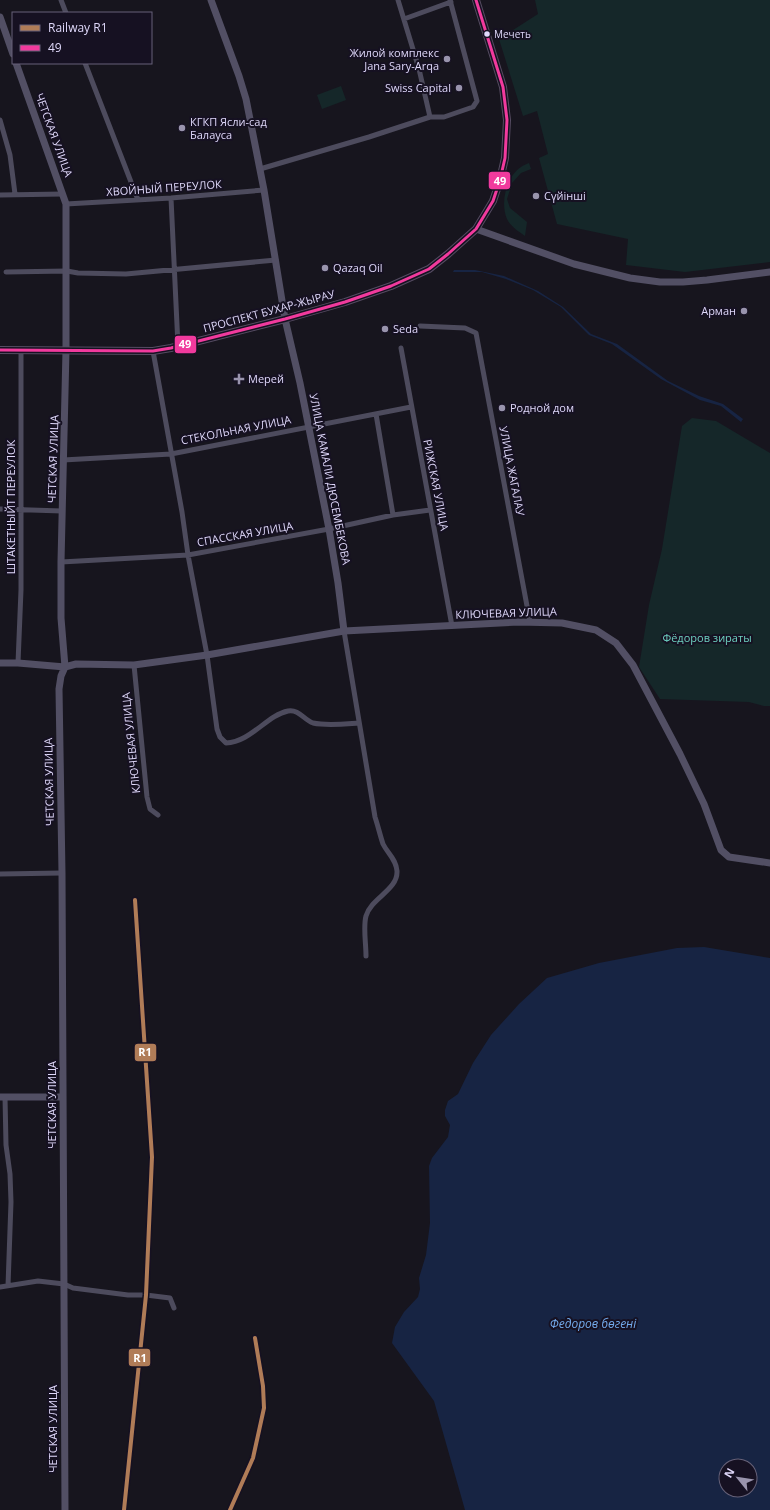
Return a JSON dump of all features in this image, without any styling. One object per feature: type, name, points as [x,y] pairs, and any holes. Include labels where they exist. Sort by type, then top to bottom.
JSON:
[{"type":"main road","name":"УЛИЦА КАМАЛИ ДЮСЕМБЕКОВА","points":[[211,0],[246,99],[264,190],[285,319],[309,426],[329,529],[344,631]]},
{"type":"main road","name":"ПРОСПЕКТ БУХАР-ЖЫРАУ","points":[[0,350],[153,351],[285,319],[345,302],[408,279],[434,265],[476,229],[492,201],[500,180],[505,158],[507,120],[502,87],[476,0]]},
{"type":"main road","points":[[0,18],[12,51]]},
{"type":"main road","name":"ЧЕТСКАЯ УЛИЦА","points":[[16,64],[66,204],[67,271],[65,437],[63,460],[61,562],[61,618],[65,667],[58,689],[62,872],[65,1510]]},
{"type":"main road","points":[[476,229],[574,264],[630,278],[660,282],[682,282],[770,272]]},
{"type":"main road","name":"КЛЮЧЕВАЯ УЛИЦА","points":[[0,663],[65,667],[76,664],[134,665],[207,655],[344,631],[530,622],[562,623],[596,630],[616,643],[633,665],[680,754],[704,804],[721,850],[729,857],[770,863]]},
{"type":"main road","points":[[3,1097],[63,1097]]},
{"type":"street","points":[[61,0],[66,12]]},
{"type":"street","points":[[398,0],[430,117]]},
{"type":"street","points":[[260,169],[369,138],[430,117],[444,116],[473,108],[477,101],[450,1],[404,19]]},
{"type":"street","points":[[85,64],[138,200]]},
{"type":"street","points":[[0,120],[10,155],[15,194]]},
{"type":"street","name":"ХВОЙНЫЙ ПЕРЕУЛОК","points":[[66,204],[171,198],[264,190]]},
{"type":"street","points":[[0,194],[63,194]]},
{"type":"street","points":[[171,198],[178,346]]},
{"type":"street","points":[[6,272],[67,271],[78,273],[126,274],[276,260]]},
{"type":"street","name":"УЛИЦА ЖАГАЛАУ","points":[[420,326],[465,328],[476,333],[530,622]]},
{"type":"street","name":"РИЖСКАЯ УЛИЦА","points":[[401,348],[452,626]]},
{"type":"street","name":"ШТАКЕТНЫЙТ ПЕРЕУЛОК","points":[[18,663],[21,590],[21,351]]},
{"type":"street","points":[[153,351],[207,655],[217,729],[220,737],[226,743],[233,743],[280,714],[289,711],[295,711],[310,722],[322,725],[359,723]]},
{"type":"street","name":"СТЕКОЛЬНАЯ УЛИЦА","points":[[63,460],[171,454],[411,407]]},
{"type":"street","points":[[376,414],[393,515]]},
{"type":"street","points":[[0,509],[62,511]]},
{"type":"street","name":"СПАССКАЯ УЛИЦА","points":[[61,562],[188,554],[329,529],[393,515],[430,510]]},
{"type":"street","name":"УЛИЦА КАМАЛИ ДЮСЕМБЕКОВА","points":[[344,631],[376,817],[384,845],[396,863],[397,872],[396,879],[376,900],[366,915],[366,956]]},
{"type":"street","name":"КЛЮЧЕВАЯ УЛИЦА","points":[[134,665],[147,797],[150,809],[158,815]]},
{"type":"street","points":[[0,874],[62,872]]},
{"type":"street","points":[[3,1097],[11,1202],[8,1286]]},
{"type":"street","points":[[0,1287],[38,1281],[64,1284],[73,1288],[128,1295],[146,1295],[170,1298],[174,1308]]},
{"type":"green space","points":[[535,0],[770,0],[770,262],[685,272],[626,265],[628,239],[557,224],[539,158],[548,154],[537,111],[523,116],[499,39],[538,14]]},
{"type":"green space","points":[[341,86],[346,100],[322,109],[317,95]]},
{"type":"green space","points":[[529,163],[531,169],[521,173],[512,183],[507,199],[510,208],[527,222],[525,236],[517,231],[507,219],[504,198],[508,184],[516,171]]},
{"type":"green space","name":"Фёдоров зираты","points":[[692,418],[716,421],[770,453],[770,706],[749,702],[660,699],[639,667],[649,605],[662,549],[682,426]]},
{"type":"water","points":[[454,270],[475,270],[504,276],[538,291],[563,307],[591,334],[617,344],[668,381],[699,396],[723,404],[743,419],[741,422],[721,406],[700,400],[661,379],[612,344],[589,335],[561,307],[533,290],[506,279],[482,272],[453,272]]},
{"type":"water","name":"Федоров бөгені","points":[[704,947],[770,958],[770,1510],[465,1510],[434,1401],[392,1343],[395,1327],[404,1312],[418,1297],[420,1289],[419,1278],[426,1255],[430,1223],[429,1166],[432,1158],[448,1137],[450,1125],[445,1116],[445,1110],[448,1101],[458,1094],[473,1063],[491,1035],[519,1004],[547,978],[599,963],[677,948]]},
{"type":"rail line","name":"R1","points":[[124,1510],[146,1295],[152,1157],[135,900]]},
{"type":"rail line","name":"R1","points":[[230,1510],[253,1458],[264,1408],[263,1386],[255,1338]]},
{"type":"transit line","name":"49","points":[[0,350],[153,351],[171,348],[345,302],[391,286],[429,269],[476,229],[493,201],[505,158],[507,120],[503,87],[476,0]]},
{"type":"place","name":"Мечеть","points":[[487,34]]},
{"type":"place","name":"Жилой комплекс Jana Sary-Arqa","points":[[447,59]]},
{"type":"place","name":"Swiss Capital","points":[[459,88]]},
{"type":"place","name":"КГКП Ясли-сад Балауса","points":[[182,128]]},
{"type":"place","name":"Сүйінші","points":[[536,196]]},
{"type":"place","name":"Qazaq Oil","points":[[325,268]]},
{"type":"place","name":"Арман","points":[[744,311]]},
{"type":"place","name":"Seda","points":[[385,329]]},
{"type":"place","name":"Мерей","points":[[239,379]]},
{"type":"place","name":"Родной дом","points":[[502,408]]}]
